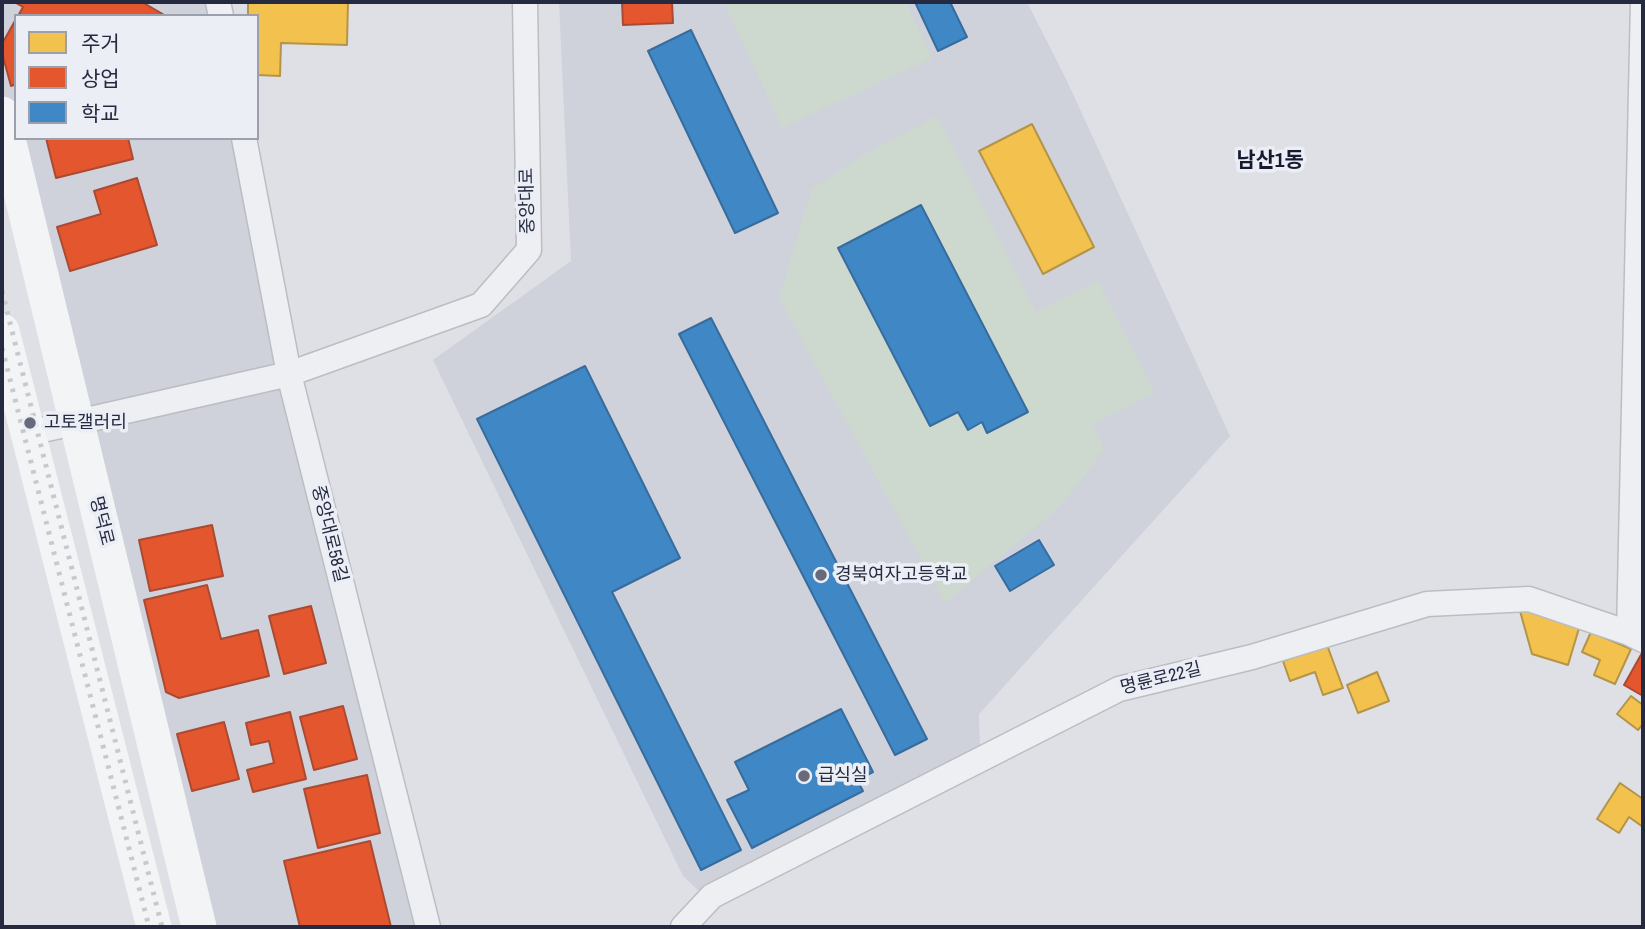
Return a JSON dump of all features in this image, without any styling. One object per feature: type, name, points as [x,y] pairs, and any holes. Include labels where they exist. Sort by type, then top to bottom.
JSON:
[{"type":"main road","name":"명덕로","points":[[2,114],[199,927]]},
{"type":"main road","points":[[2,331],[154,927]]},
{"type":"street","name":"중앙대로","points":[[29,433],[289,373],[481,305],[529,250],[525,2]]},
{"type":"street","points":[[1636,637],[1643,2]]},
{"type":"street","name":"중앙대로58길","points":[[244,140],[289,373],[428,927]]},
{"type":"street","name":"명륜로22길","points":[[683,927],[706,918],[712,896],[1119,689],[1252,657],[1427,604],[1529,599],[1636,637]]},
{"type":"shaded area","points":[[2,2],[218,2],[221,14],[14,14],[14,140],[244,140],[428,927],[196,927],[2,141]]},
{"type":"shaded area","name":"경북여자고등학교","points":[[559,2],[1027,2],[1067,81],[1230,436],[979,714],[980,747],[703,895],[683,876],[433,360],[571,261]]},
{"type":"shaded area","points":[[724,2],[906,2],[932,58],[782,128]]},
{"type":"shaded area","points":[[937,116],[1036,312],[1098,281],[1155,393],[1093,424],[1105,449],[1061,506],[945,603],[779,298],[812,188],[872,150]]},
{"type":"building: 주거","points":[[248,2],[348,2],[347,45],[281,43],[280,76],[259,75],[259,14],[248,14]]},
{"type":"building: 주거","points":[[1032,124],[1094,247],[1043,274],[979,151]]},
{"type":"building: 주거","points":[[1525,604],[1580,625],[1568,665],[1532,654],[1520,611]]},
{"type":"building: 주거","points":[[1591,632],[1631,649],[1615,684],[1594,675],[1600,660],[1582,652]]},
{"type":"building: 주거","points":[[1327,645],[1343,688],[1323,695],[1315,672],[1290,681],[1283,661]]},
{"type":"building: 주거","points":[[1377,672],[1389,701],[1358,713],[1347,685]]},
{"type":"building: 주거","points":[[1631,696],[1643,705],[1643,724],[1638,730],[1617,714]]},
{"type":"building: 주거","points":[[1620,783],[1643,799],[1643,827],[1629,817],[1619,833],[1597,819]]},
{"type":"building: 상업","points":[[142,2],[163,14],[19,14],[23,7],[16,3]]},
{"type":"building: 상업","points":[[622,2],[672,2],[673,23],[623,25]]},
{"type":"building: 상업","points":[[14,23],[14,85],[11,86],[2,53],[2,44]]},
{"type":"building: 상업","points":[[46,140],[128,140],[133,159],[56,178]]},
{"type":"building: 상업","points":[[137,178],[157,245],[70,271],[57,227],[101,214],[94,191]]},
{"type":"building: 상업","points":[[212,525],[223,576],[150,591],[139,540]]},
{"type":"building: 상업","points":[[207,585],[221,639],[258,630],[269,676],[179,698],[166,692],[144,600]]},
{"type":"building: 상업","points":[[311,606],[326,663],[284,674],[269,616]]},
{"type":"building: 상업","points":[[1643,654],[1643,696],[1624,685]]},
{"type":"building: 상업","points":[[343,706],[357,759],[314,770],[300,717]]},
{"type":"building: 상업","points":[[290,712],[306,779],[253,792],[247,770],[274,763],[269,741],[251,745],[246,723]]},
{"type":"building: 상업","points":[[224,722],[239,779],[192,791],[177,734]]},
{"type":"building: 상업","points":[[367,775],[380,833],[318,848],[304,789]]},
{"type":"building: 상업","points":[[370,841],[391,927],[300,927],[284,861]]},
{"type":"building: 학교","points":[[915,2],[950,2],[967,37],[938,51]]},
{"type":"building: 학교","points":[[691,30],[778,213],[735,233],[648,51]]},
{"type":"building: 학교","points":[[921,205],[1028,412],[987,433],[982,422],[968,430],[958,412],[930,426],[838,248]]},
{"type":"building: 학교","points":[[711,318],[927,739],[895,755],[679,334]]},
{"type":"building: 학교","points":[[585,366],[680,558],[612,592],[741,850],[701,870],[477,419]]},
{"type":"building: 학교","points":[[1039,540],[1054,565],[1010,591],[995,566]]},
{"type":"building: 학교","name":"급식실","points":[[841,709],[873,772],[857,780],[863,791],[752,848],[727,800],[749,790],[735,762]]},
{"type":"railway","points":[[2,291],[162,927]]},
{"type":"railway","points":[[2,348],[149,927]]},
{"type":"place","name":"고토갤러리","points":[[30,423]]},
{"type":"place","name":"경북여자고등학교","points":[[821,575]]},
{"type":"place","name":"급식실","points":[[804,776]]},
{"type":"district","name":"남산1동","points":[[1270,161]]}]
